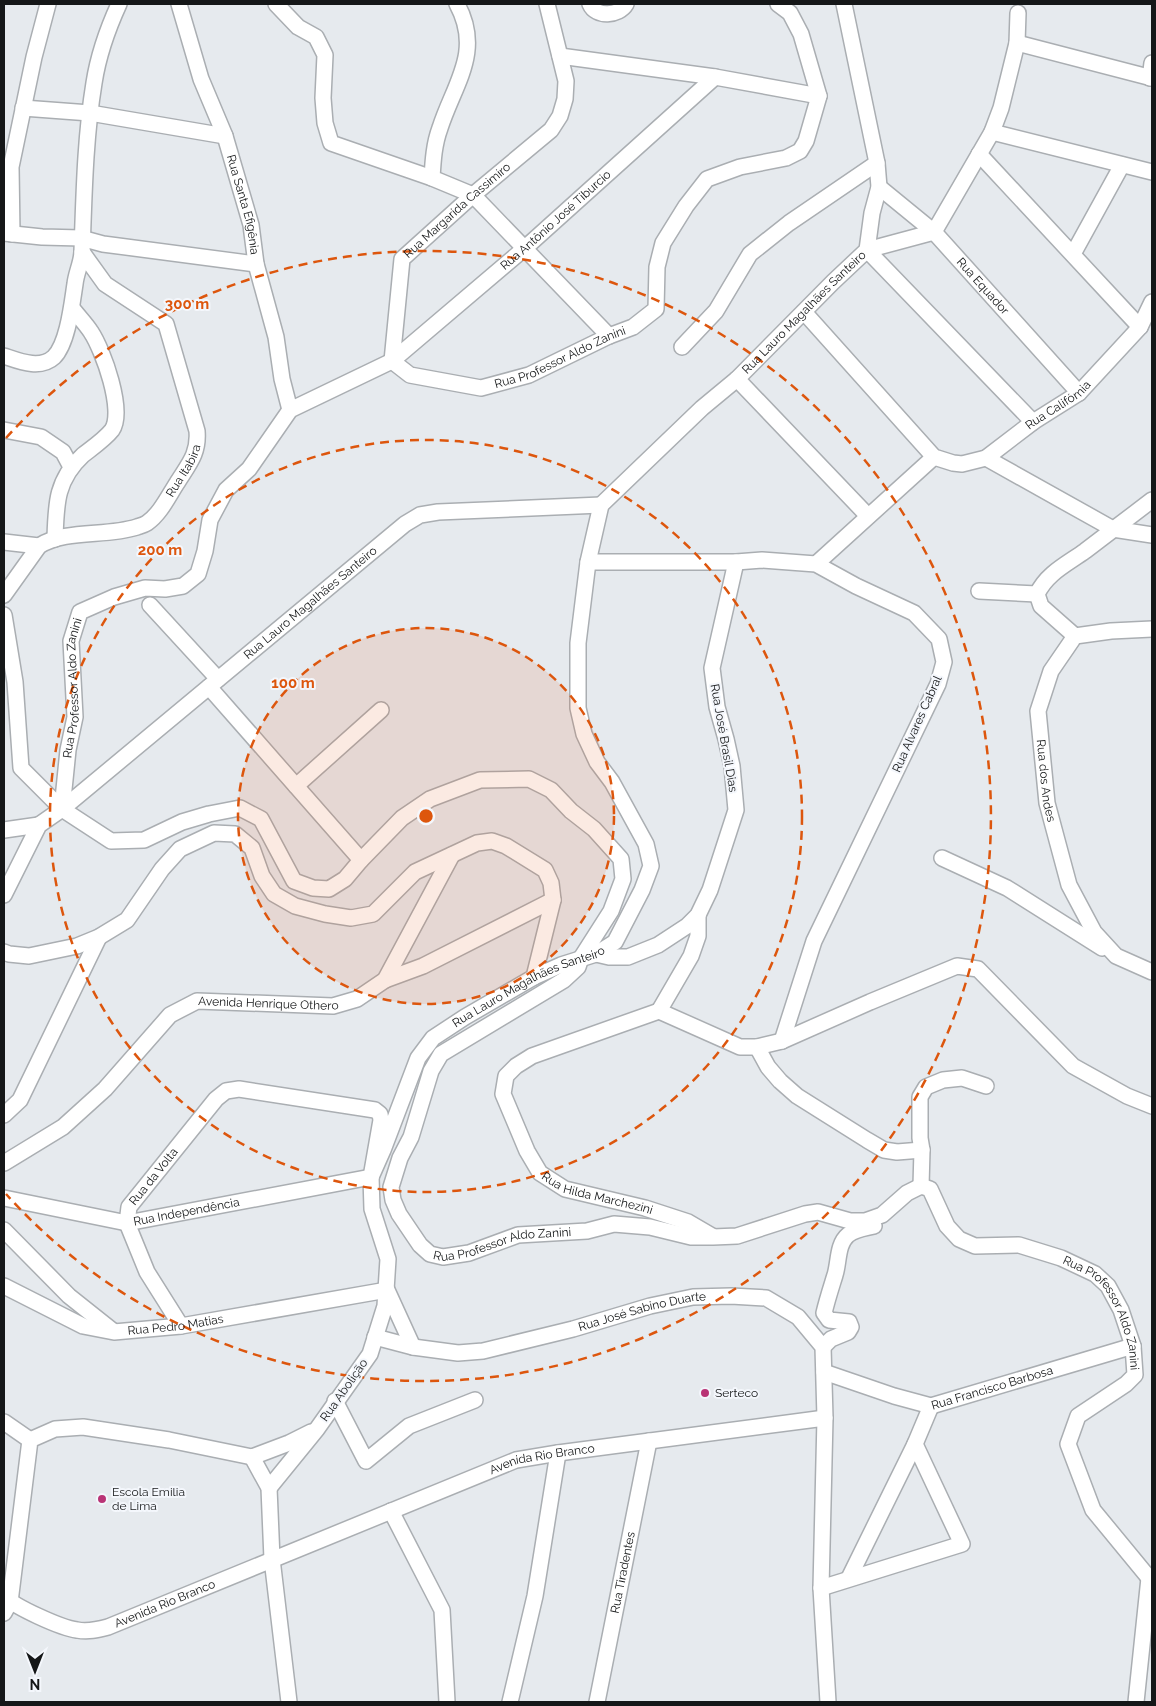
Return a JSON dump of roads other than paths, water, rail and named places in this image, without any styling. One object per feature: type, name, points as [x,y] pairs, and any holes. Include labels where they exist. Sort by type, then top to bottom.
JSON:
[{"type":"street","points":[[48,4],[11,167],[7,232],[82,245],[103,244],[256,264]]},
{"type":"street","points":[[4,356],[28,364],[42,363],[54,358],[61,346],[72,308],[82,245],[90,113],[94,82],[110,22],[119,4]]},
{"type":"street","name":"Rua Santa Efigênia","points":[[179,4],[201,79],[225,136],[251,225],[256,264],[276,337],[282,379],[290,410]]},
{"type":"street","points":[[276,4],[298,27],[316,37],[325,55],[323,98],[325,123],[330,143],[432,178],[473,195],[609,336]]},
{"type":"street","name":"Rua Margarida Cassimiro","points":[[392,361],[402,259],[473,195],[551,130],[560,116],[566,99],[566,81],[547,4]]},
{"type":"street","points":[[590,4],[592,8],[602,13],[616,13],[626,4]]},
{"type":"street","points":[[560,56],[715,77],[819,96],[801,34],[790,13],[778,4]]},
{"type":"street","name":"Rua Lauro Magalhães Santeiro","points":[[371,1177],[418,1058],[433,1038],[465,1017],[534,978],[561,965],[596,954],[615,942],[642,890],[651,866],[646,844],[612,782],[597,762],[584,734],[578,708],[578,643],[588,562],[601,505],[702,408],[737,379],[867,250],[872,213],[879,187],[877,163],[844,4]]},
{"type":"street","points":[[432,178],[439,129],[464,69],[469,45],[462,7]]},
{"type":"street","points":[[1018,13],[1017,43],[1001,108],[992,132],[934,232],[867,250],[1033,422]]},
{"type":"street","points":[[1017,43],[1151,78],[1152,62]]},
{"type":"street","name":"Rua Antônio José Tiburcio","points":[[392,361],[524,248],[715,77]]},
{"type":"street","name":"Rua Professor Aldo Zanini","points":[[819,96],[806,141],[800,151],[786,158],[740,167],[708,179],[686,206],[663,243],[657,267],[656,309],[634,327],[609,336],[530,375],[481,388],[410,375],[392,361],[290,410],[249,469],[226,490],[210,520],[205,552],[198,574],[183,586],[165,589],[145,588],[80,612],[71,641],[74,717],[68,750],[62,808],[111,841],[144,840],[182,822],[240,808],[261,819],[294,881],[313,888],[329,888],[345,879],[402,818],[430,799],[480,780],[529,778],[551,790],[571,811],[594,829],[621,859],[623,878],[611,911],[581,958],[578,968],[564,980],[441,1054],[431,1071],[412,1137],[400,1158],[391,1187],[393,1200],[420,1245],[430,1254],[443,1257],[469,1253],[518,1235],[587,1231],[614,1224],[650,1227],[691,1237],[737,1236],[805,1214],[818,1212],[850,1221],[865,1221],[886,1212],[907,1193],[921,1186],[930,1189],[947,1226],[959,1239],[975,1246],[1019,1245],[1061,1258],[1096,1274],[1108,1286],[1121,1310],[1133,1346],[1135,1375],[1126,1384],[1078,1416],[1068,1444],[1093,1510],[1150,1579]]},
{"type":"street","points":[[23,108],[90,113],[225,136]]},
{"type":"street","points":[[992,132],[1152,172]]},
{"type":"street","points":[[979,154],[1140,327]]},
{"type":"street","points":[[682,347],[716,311],[750,254],[789,223],[877,163]]},
{"type":"street","points":[[1073,254],[1122,165]]},
{"type":"street","name":"Rua Equador","points":[[879,187],[934,232],[1078,393]]},
{"type":"street","name":"Rua Itabira","points":[[39,546],[55,539],[127,531],[147,524],[159,512],[195,455],[198,443],[197,431],[166,324],[105,284],[82,245]]},
{"type":"street","name":"Rua Califórnia","points":[[934,457],[962,464],[986,458],[1033,422],[1078,393],[1140,327],[1152,302]]},
{"type":"street","points":[[55,539],[58,501],[62,483],[71,467],[112,429],[116,415],[112,378],[92,333],[72,308]]},
{"type":"street","points":[[804,312],[934,457],[816,564]]},
{"type":"street","points":[[737,379],[868,516]]},
{"type":"street","points":[[4,430],[41,438],[64,452],[71,467]]},
{"type":"street","points":[[986,458],[1113,529],[1152,535]]},
{"type":"street","points":[[1152,500],[1083,552],[1058,568],[1040,587],[1037,594],[1042,606],[1075,636],[1111,631],[1152,629]]},
{"type":"street","name":"Rua Lauro Magalhães Santeiro","points":[[39,824],[62,808],[405,524],[420,515],[438,512],[601,505]]},
{"type":"street","points":[[4,542],[39,546],[4,595]]},
{"type":"street","name":"Rua Alvares Cabral","points":[[588,562],[736,562],[762,560],[816,564],[856,586],[914,613],[939,638],[944,662],[938,684],[814,941],[782,1041]]},
{"type":"street","name":"Rua José Brasil Dias","points":[[596,954],[609,957],[628,957],[658,945],[687,926],[698,914],[710,890],[736,810],[732,766],[717,707],[712,668],[736,562]]},
{"type":"street","points":[[979,591],[1037,594]]},
{"type":"street","points":[[150,605],[296,786],[361,860]]},
{"type":"street","points":[[4,615],[15,682],[21,768],[62,808]]},
{"type":"street","name":"Rua dos Andes","points":[[1075,636],[1051,671],[1038,711],[1047,803],[1069,885],[1094,932],[1116,956],[1152,972]]},
{"type":"street","points":[[296,786],[381,710]]},
{"type":"street","points":[[4,830],[39,824]]},
{"type":"street","points":[[4,895],[39,824]]},
{"type":"street","points":[[4,952],[29,956],[77,946],[99,937],[127,920],[162,869],[180,849],[214,833],[235,834],[252,848],[262,876],[274,894],[295,906],[325,914],[351,918],[373,914],[415,872],[477,843],[492,841],[506,846],[545,870],[551,883],[553,900],[534,978]]},
{"type":"street","name":"Avenida Henrique Othero","points":[[4,1163],[63,1127],[105,1089],[170,1014],[197,1001],[332,1006],[356,999],[385,980],[452,854]]},
{"type":"street","points":[[942,858],[1007,888],[1116,956]]},
{"type":"street","points":[[385,980],[423,966],[553,900]]},
{"type":"street","points":[[698,914],[698,936],[690,956],[659,1011],[740,1048],[756,1048],[782,1041],[957,966],[978,969],[1073,1066],[1127,1096],[1152,1106]]},
{"type":"street","points":[[5,1115],[20,1100],[99,937]]},
{"type":"street","name":"Rua Hilda Marchezini","points":[[659,1011],[532,1056],[516,1066],[506,1076],[504,1094],[526,1151],[540,1173],[565,1189],[654,1211],[688,1222],[713,1237]]},
{"type":"street","points":[[756,1048],[768,1067],[796,1096],[867,1140],[884,1150],[897,1152],[922,1150]]},
{"type":"street","points":[[921,1186],[920,1097],[926,1087],[943,1080],[962,1078],[986,1086]]},
{"type":"street","name":"Rua da Volta","points":[[181,1326],[147,1272],[127,1223],[129,1207],[216,1099],[226,1091],[239,1089],[375,1110],[380,1114],[381,1120],[371,1177]]},
{"type":"street","name":"Rua Independência","points":[[4,1198],[127,1223],[371,1177]]},
{"type":"street","name":"Rua Abolição","points":[[252,1457],[289,1443],[317,1429],[370,1354],[385,1306],[388,1259],[372,1209],[371,1177]]},
{"type":"street","points":[[828,1702],[820,1588],[825,1418],[823,1347],[831,1339],[848,1332],[851,1327],[849,1322],[829,1320],[824,1313],[836,1274],[840,1248],[844,1239],[849,1234],[881,1224],[885,1220],[886,1212]]},
{"type":"street","name":"Rua Pedro Matias","points":[[4,1230],[69,1296],[114,1332],[181,1326],[387,1290]]},
{"type":"street","points":[[4,1286],[83,1326],[114,1332]]},
{"type":"street","points":[[387,1290],[414,1347]]},
{"type":"street","name":"Rua José Sabino Duarte","points":[[375,1337],[414,1347],[458,1353],[483,1351],[573,1329],[650,1306],[693,1297],[731,1296],[766,1298],[798,1317],[823,1347]]},
{"type":"street","name":"Rua Francisco Barbosa","points":[[824,1372],[894,1396],[931,1406],[1133,1346]]},
{"type":"street","points":[[335,1401],[366,1461],[409,1426],[475,1400]]},
{"type":"street","points":[[849,1578],[915,1444],[931,1406]]},
{"type":"street","name":"Avenida Rio Branco","points":[[6,1604],[76,1630],[91,1631],[108,1627],[516,1460],[825,1418]]},
{"type":"street","points":[[4,1422],[30,1440]]},
{"type":"street","points":[[30,1440],[55,1429],[83,1427],[169,1440],[252,1457],[269,1488],[272,1559],[289,1702]]},
{"type":"street","points":[[269,1488],[317,1429]]},
{"type":"street","points":[[6,1604],[30,1440]]},
{"type":"street","name":"Rua Tiradentes","points":[[597,1702],[649,1441]]},
{"type":"street","points":[[820,1588],[962,1544],[915,1444]]},
{"type":"street","points":[[510,1702],[535,1596],[558,1453]]},
{"type":"street","points":[[391,1511],[442,1610],[448,1702]]},
{"type":"street","points":[[1136,1702],[1147,1649],[1150,1579]]},
{"type":"place","name":"Serteco","points":[[705,1393]]},
{"type":"place","name":"Escola Emilia de Lima","points":[[102,1499]]}]
